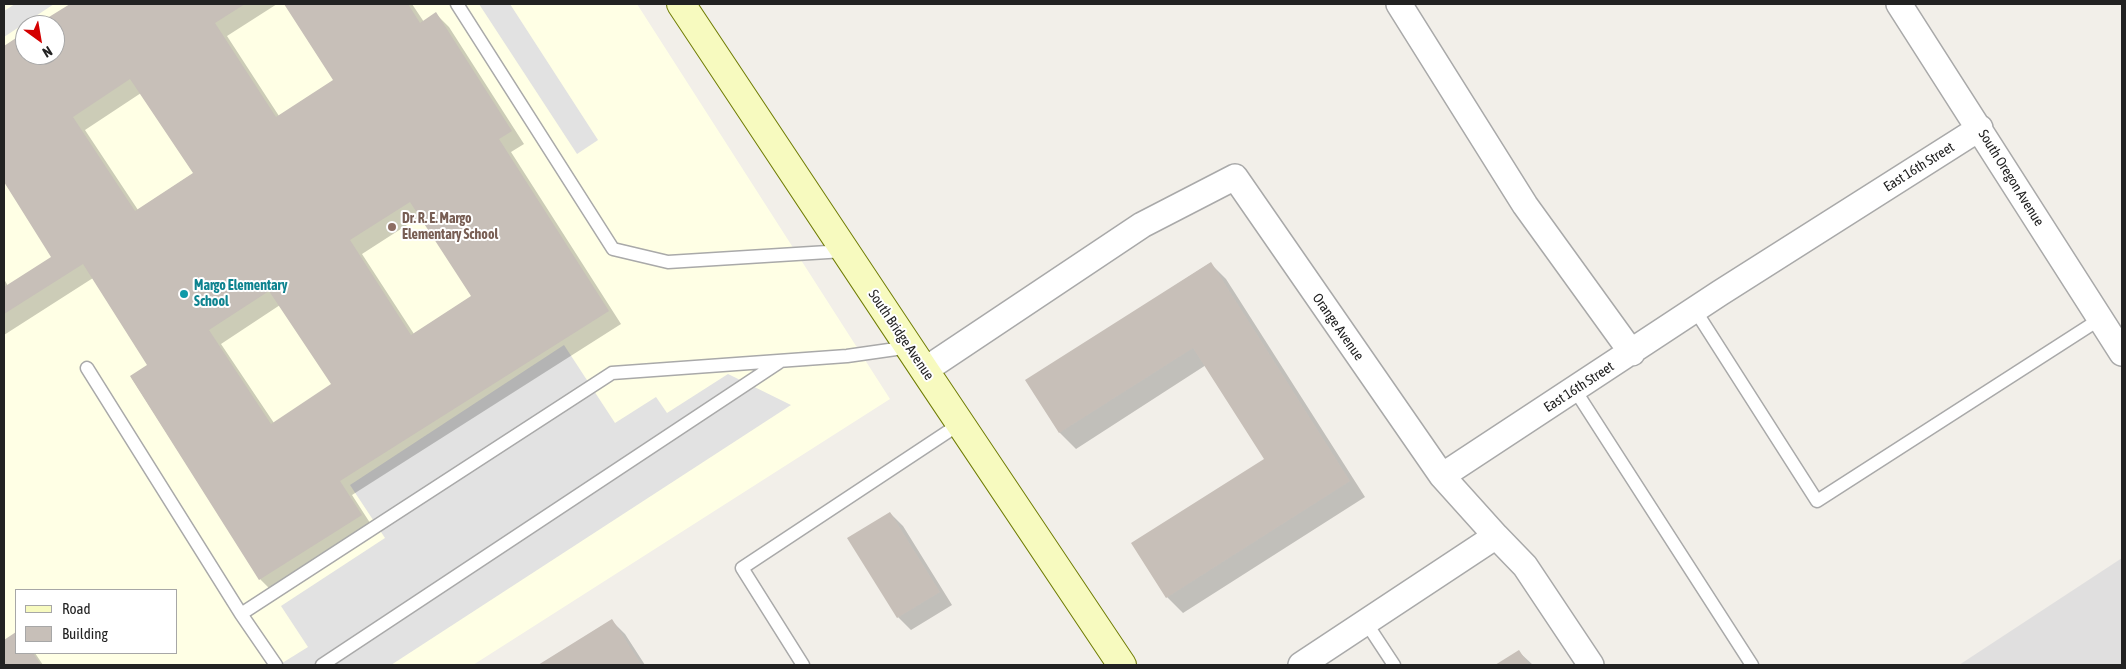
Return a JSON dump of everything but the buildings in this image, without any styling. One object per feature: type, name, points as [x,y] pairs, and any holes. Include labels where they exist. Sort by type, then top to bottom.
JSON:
[{"type":"street","name":"South Bridge Avenue","points":[[681,4],[1122,665]]},
{"type":"street","points":[[1398,4],[1525,205],[1632,353]]},
{"type":"street","name":"South Oregon Avenue","points":[[1899,4],[2122,353]]},
{"type":"street","name":"East 16th Street","points":[[1442,476],[1695,310],[1980,128]]},
{"type":"street","name":"Orange Avenue","points":[[925,370],[1142,225],[1235,177],[1442,476]]},
{"type":"street","points":[[1442,476],[1525,566],[1591,665]]},
{"type":"street","points":[[1302,665],[1367,624],[1496,536]]},
{"type":"lane","points":[[457,4],[613,248],[668,262],[844,251]]},
{"type":"lane","points":[[1695,310],[1817,501],[2100,319]]},
{"type":"lane","points":[[242,614],[612,373],[783,359],[847,356],[910,347]]},
{"type":"lane","points":[[322,665],[783,359]]},
{"type":"lane","points":[[87,368],[276,665]]},
{"type":"lane","points":[[1575,390],[1752,665]]},
{"type":"lane","points":[[803,665],[742,568],[961,423]]},
{"type":"lane","points":[[1367,624],[1394,665]]},
{"type":"shaded area","name":"Dr. R. E. Margo Elementary School","points":[[4,4],[637,4],[890,399],[473,665],[4,665]]},
{"type":"shaded area","points":[[15,4],[54,4],[37,15],[15,15],[15,30],[4,37],[4,11]]},
{"type":"shaded area","points":[[479,4],[510,4],[598,140],[577,154]]},
{"type":"shaded area","points":[[564,345],[615,423],[656,397],[667,413],[728,374],[791,405],[391,665],[279,665],[308,647],[281,606],[385,538],[350,485]]},
{"type":"shaded area","points":[[2122,558],[2122,665],[1959,665]]},
{"type":"place","name":"Dr. R. E. Margo Elementary School","points":[[392,227]]},
{"type":"place","name":"Margo Elementary School","points":[[184,294]]}]
